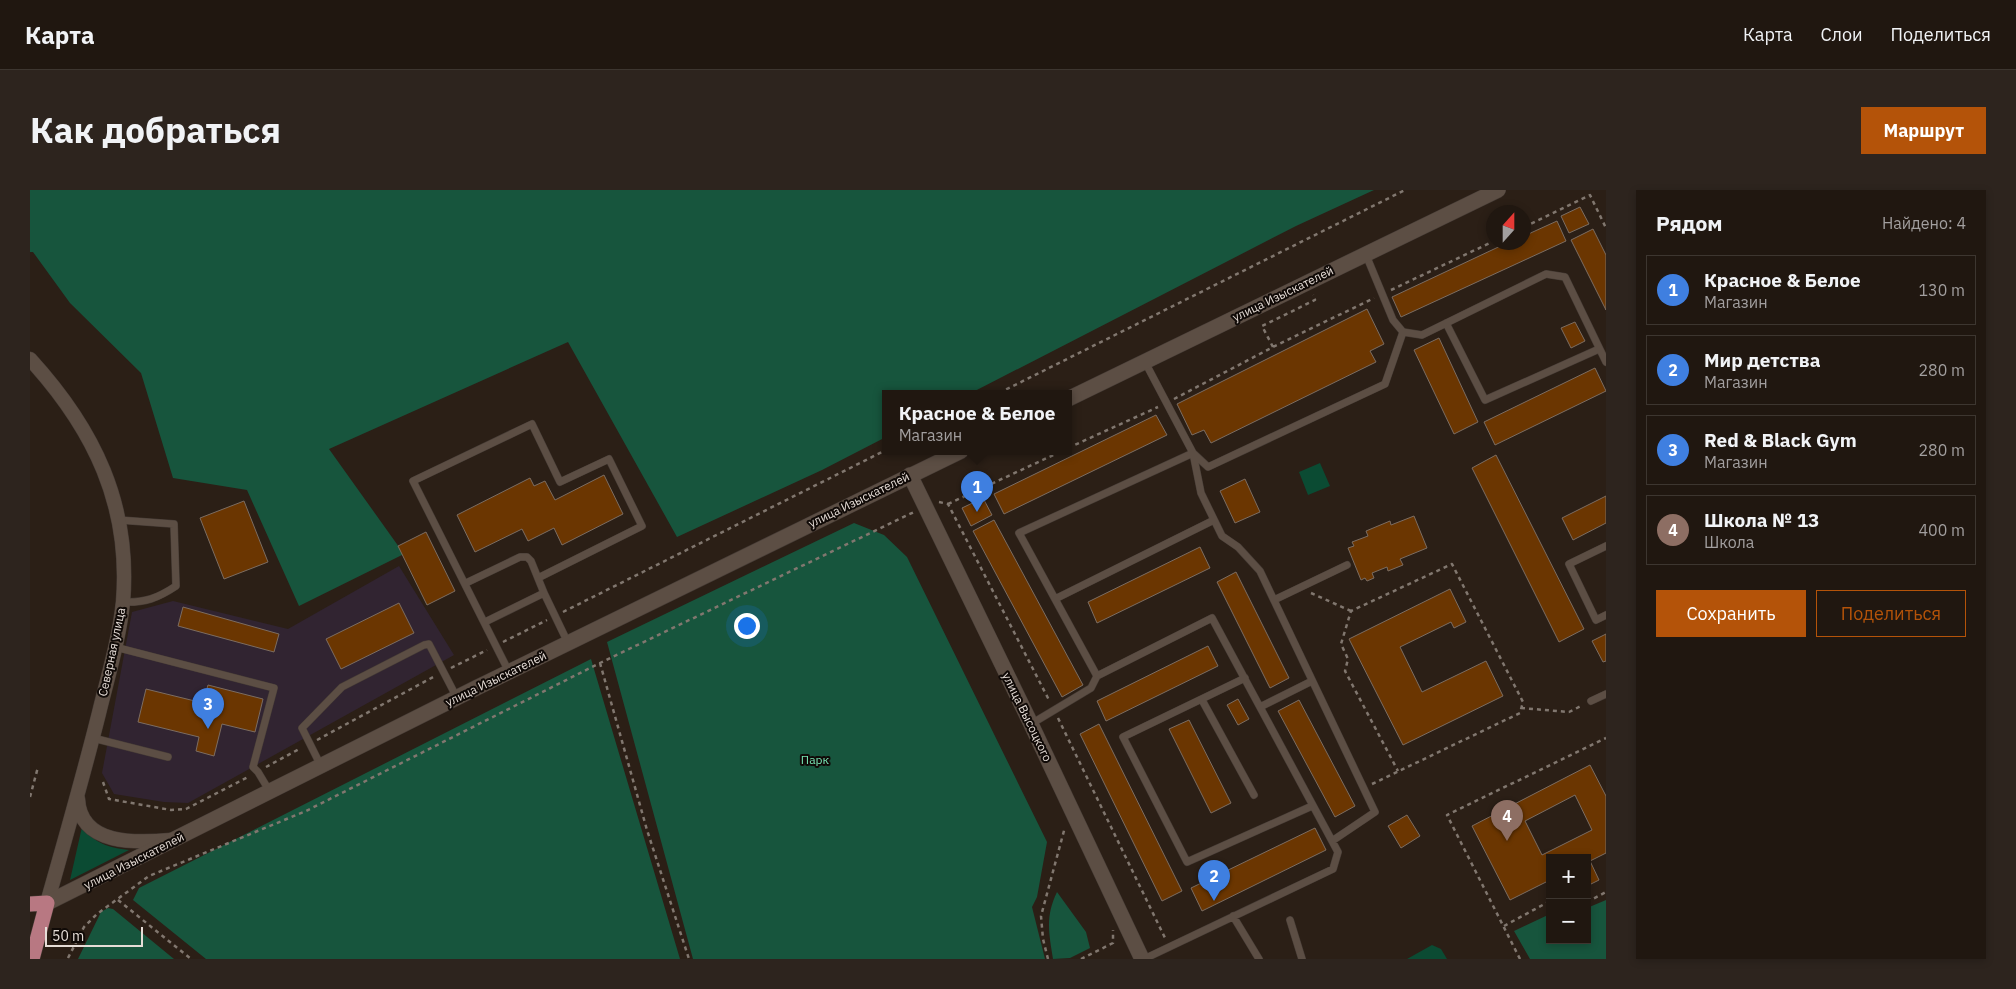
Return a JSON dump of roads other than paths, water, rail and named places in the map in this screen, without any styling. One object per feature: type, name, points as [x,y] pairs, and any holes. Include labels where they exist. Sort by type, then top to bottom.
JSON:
[{"type":"main road","name":"улица Изыскателей","points":[[30,904],[47,903]]},
{"type":"main road","points":[[32,959],[47,903]]},
{"type":"street","name":"улица Изыскателей","points":[[1072,397],[1498,190]]},
{"type":"street","name":"Северная улица","points":[[30,359],[56,387],[78,419],[96,452],[110,487],[119,520],[123,547],[122,602],[116,647],[78,794],[47,903]]},
{"type":"street","name":"улица Изыскателей","points":[[47,903],[456,698],[952,455]]},
{"type":"street","name":"улица Высоцкого","points":[[910,475],[1143,959]]},
{"type":"street","points":[[78,794],[78,810],[83,820],[93,829],[106,836],[122,841],[141,843],[174,840]]},
{"type":"lane","points":[[1366,255],[1394,320],[1403,332],[1422,335],[1546,274],[1565,276],[1606,362]]},
{"type":"lane","points":[[1446,323],[1485,400],[1599,349]]},
{"type":"lane","points":[[1193,453],[1208,467],[1385,384],[1403,332]]},
{"type":"lane","points":[[1144,362],[1193,453],[1201,493],[1222,536],[1238,547],[1260,570],[1376,812],[1332,841]]},
{"type":"lane","points":[[509,672],[466,583],[413,481],[532,424],[560,482],[609,458],[642,526],[538,578]]},
{"type":"lane","points":[[1097,676],[1019,533],[1193,453]]},
{"type":"lane","points":[[119,520],[174,524],[176,586],[161,596],[138,603],[122,602]]},
{"type":"lane","points":[[1055,599],[1214,520]]},
{"type":"lane","points":[[1606,546],[1569,564],[1596,620],[1606,615]]},
{"type":"lane","points":[[466,583],[520,556],[527,557],[531,561],[568,643]]},
{"type":"lane","points":[[1274,600],[1347,565]]},
{"type":"lane","points":[[485,622],[544,593]]},
{"type":"lane","points":[[1031,724],[1091,688],[1097,676],[1212,618],[1338,852],[1333,870],[1143,959]]},
{"type":"lane","points":[[321,766],[302,728],[342,687],[424,645],[429,644],[456,698]]},
{"type":"lane","points":[[116,647],[274,688],[253,767],[270,792]]},
{"type":"lane","points":[[1245,678],[1123,737],[1187,862],[1312,806]]},
{"type":"lane","points":[[1260,707],[1312,681]]},
{"type":"lane","points":[[1591,701],[1606,694]]},
{"type":"lane","points":[[1202,700],[1254,795]]},
{"type":"lane","points":[[93,738],[168,757]]},
{"type":"lane","points":[[1233,916],[1258,959]]},
{"type":"lane","points":[[1290,920],[1302,959]]},
{"type":"place","name":"Красное & Белое","points":[[977,512]]},
{"type":"place","name":"Red & Black Gym","points":[[208,729]]},
{"type":"place","name":"Школа № 13","points":[[1507,841]]},
{"type":"place","name":"Мир детства","points":[[1214,901]]},
{"type":"park label","name":"Парк","points":[[815,760]]}]
